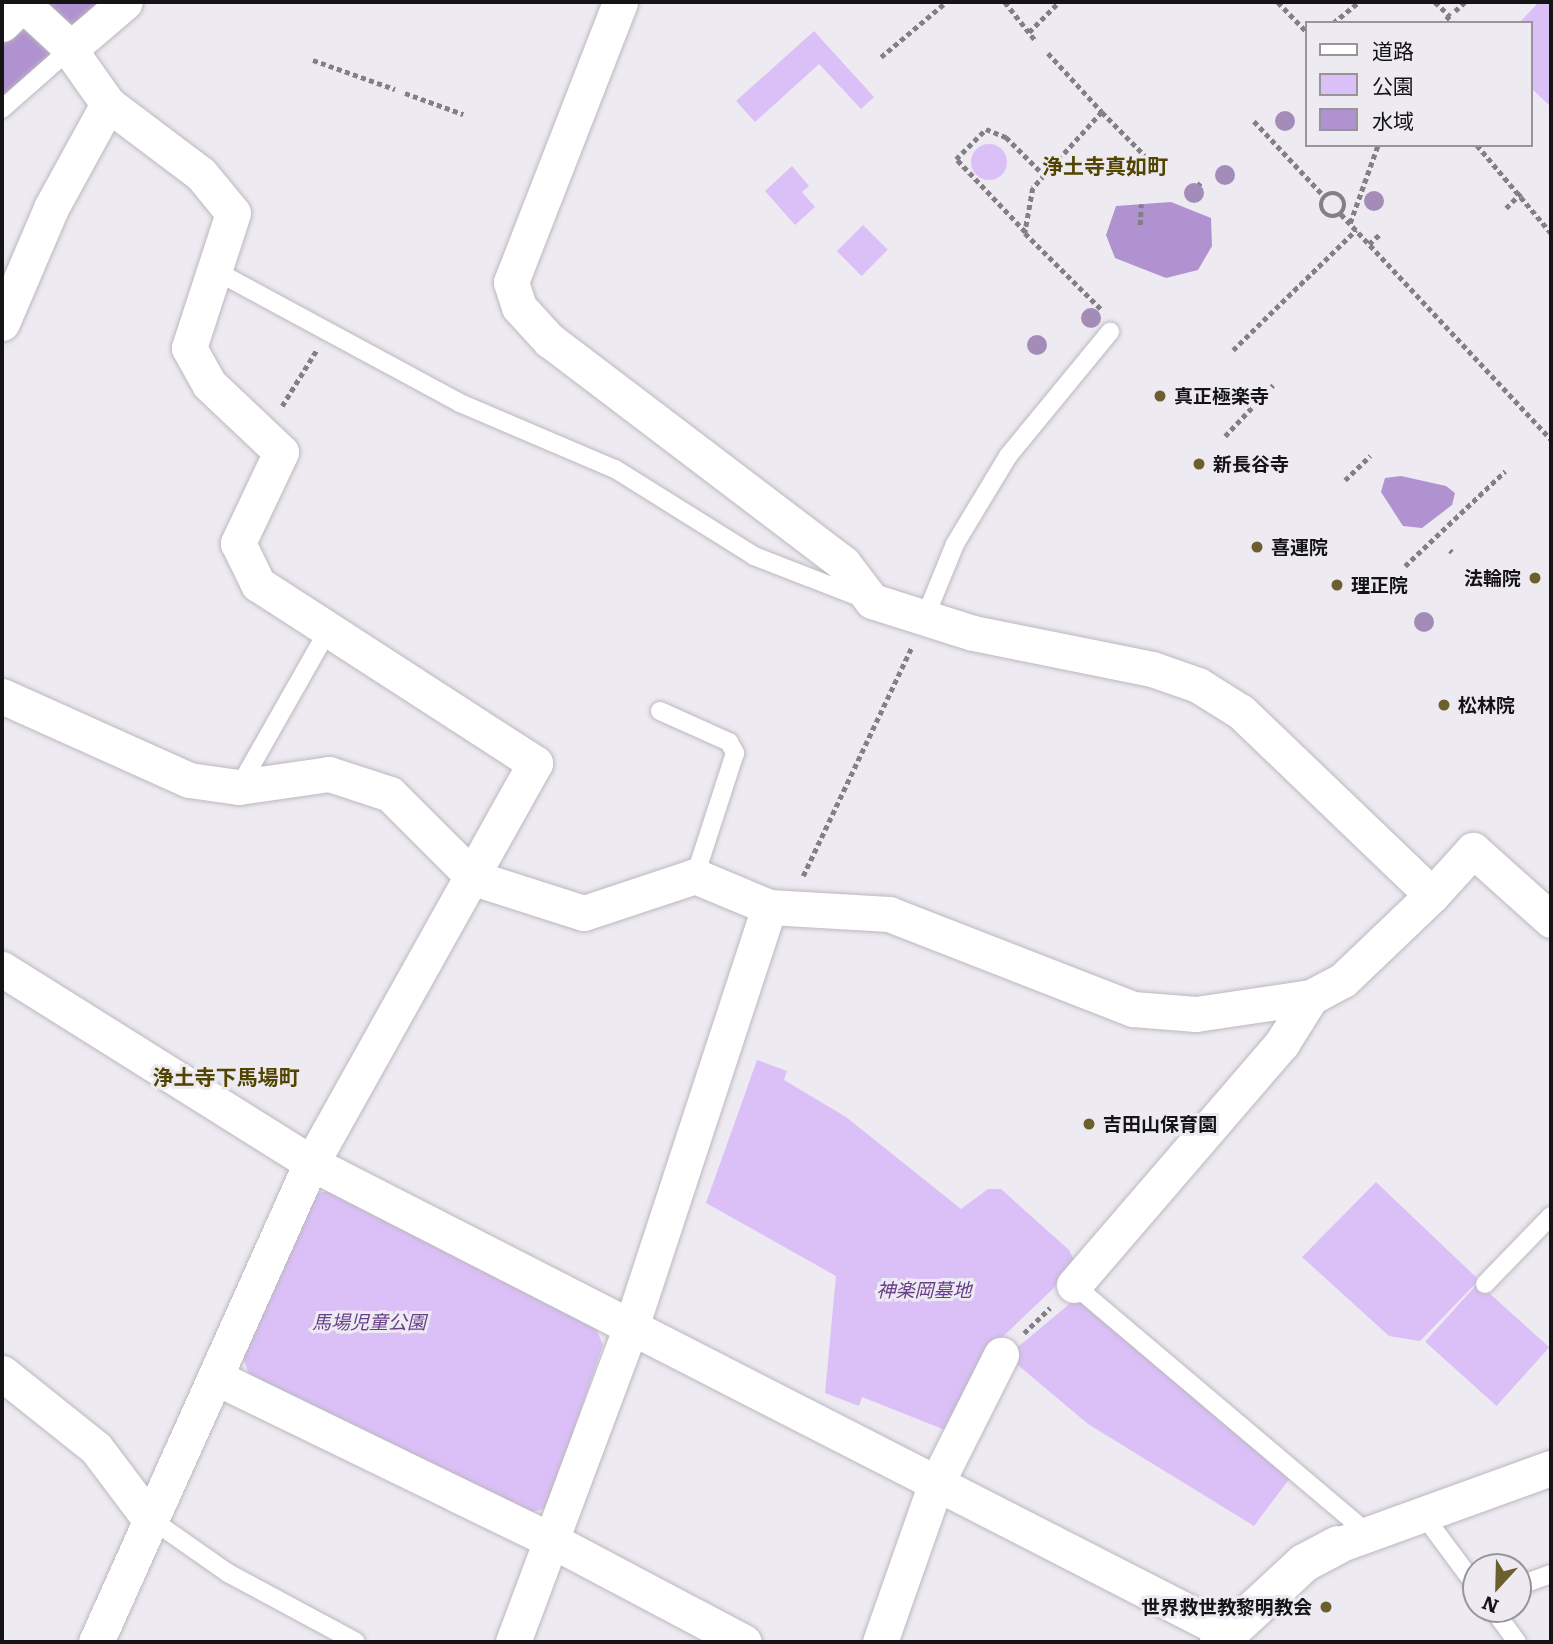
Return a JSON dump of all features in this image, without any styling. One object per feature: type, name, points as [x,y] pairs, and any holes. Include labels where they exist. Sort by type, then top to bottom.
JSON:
[{"type":"street","points":[[68,46],[125,2]]},
{"type":"street","points":[[620,2],[519,251],[511,282],[519,307],[550,341],[843,563],[872,601],[924,620],[1152,669],[1198,685],[1241,712],[1432,895]]},
{"type":"street","points":[[17,18],[68,46],[108,104],[223,195],[233,212],[189,348],[209,384],[281,452],[239,543],[258,584],[327,632],[534,763],[474,878],[312,1163],[149,1517],[96,1642]]},
{"type":"street","points":[[2,323],[51,208],[108,104]]},
{"type":"street","points":[[2,696],[190,780],[239,787],[329,774],[390,794],[474,878],[584,913],[695,876],[780,907],[888,914],[1133,1009],[1196,1014],[1311,997],[1343,980],[1432,895],[1473,850],[1551,920]]},
{"type":"street","points":[[513,1642],[631,1327],[780,907]]},
{"type":"street","points":[[2,969],[312,1163],[1223,1637],[1304,1563],[1352,1538],[1424,1516],[1551,1468]]},
{"type":"street","points":[[1074,1285],[1282,1043],[1311,997]]},
{"type":"street","points":[[880,1642],[935,1486],[1001,1355]]},
{"type":"street","points":[[2,1373],[96,1448],[149,1517]]},
{"type":"street","points":[[215,1377],[551,1540],[744,1642]]},
{"type":"lane","points":[[2,109],[68,46]]},
{"type":"lane","points":[[214,270],[330,329],[460,403],[615,468],[754,556],[872,601]]},
{"type":"lane","points":[[924,620],[955,544],[1008,456],[1110,332]]},
{"type":"lane","points":[[239,787],[327,632]]},
{"type":"lane","points":[[660,711],[729,742],[735,753],[695,876]]},
{"type":"lane","points":[[1485,1284],[1547,1227]]},
{"type":"lane","points":[[1074,1285],[1352,1538]]},
{"type":"lane","points":[[1424,1516],[1462,1567]]},
{"type":"lane","points":[[149,1517],[228,1573],[356,1642]]},
{"type":"lane","points":[[1532,1581],[1551,1574]]},
{"type":"lane","points":[[1503,1623],[1517,1642]]},
{"type":"path","points":[[881,57],[946,2]]},
{"type":"path","points":[[1005,2],[1035,40]]},
{"type":"path","points":[[1029,32],[1059,2]]},
{"type":"path","points":[[1278,2],[1304,29]]},
{"type":"path","points":[[1335,21],[1359,2]]},
{"type":"path","points":[[1435,2],[1450,16],[1445,21]]},
{"type":"path","points":[[1455,11],[1465,2]]},
{"type":"path","points":[[1048,53],[1166,177]]},
{"type":"path","points":[[313,60],[395,89]]},
{"type":"path","points":[[405,93],[463,114]]},
{"type":"path","points":[[1025,233],[1033,188],[1102,112]]},
{"type":"path","points":[[1254,121],[1324,195],[1344,200],[1341,214]]},
{"type":"path","points":[[1043,174],[1006,137],[986,129],[956,159],[1106,314]]},
{"type":"path","points":[[1350,223],[1377,147]]},
{"type":"path","points":[[1480,147],[1521,193],[1551,233]]},
{"type":"path","points":[[1197,183],[1202,187]]},
{"type":"path","points":[[1506,208],[1521,193]]},
{"type":"path","points":[[1324,195],[1321,210],[1341,214],[1551,439]]},
{"type":"path","points":[[1140,225],[1141,204]]},
{"type":"path","points":[[1233,349],[1356,230]]},
{"type":"path","points":[[1369,244],[1380,234]]},
{"type":"path","points":[[267,438],[330,329]]},
{"type":"path","points":[[1225,436],[1273,386]]},
{"type":"path","points":[[1345,480],[1370,456]]},
{"type":"path","points":[[1405,566],[1505,471]]},
{"type":"path","points":[[780,907],[924,620]]},
{"type":"path","points":[[1001,1355],[1074,1285]]},
{"type":"green space","points":[[1539,2],[1551,2],[1551,107],[1532,89],[1532,21],[1521,21]]},
{"type":"green space","points":[[814,31],[874,97],[861,109],[819,64],[755,122],[736,101]]},
{"type":"green space","points":[[989,144],[1002,149],[1007,162],[1002,175],[989,180],[976,175],[971,162],[976,149]]},
{"type":"green space","points":[[792,166],[809,186],[802,192],[815,207],[795,225],[765,191]]},
{"type":"green space","points":[[863,225],[888,250],[862,276],[837,251]]},
{"type":"green space","name":"神楽岡墓地","points":[[757,1060],[787,1071],[784,1080],[846,1117],[961,1209],[988,1189],[1001,1189],[1069,1250],[1077,1266],[993,1346],[945,1430],[862,1397],[859,1406],[825,1393],[836,1276],[706,1203]]},
{"type":"green space","points":[[1376,1182],[1479,1280],[1420,1341],[1389,1336],[1302,1257]]},
{"type":"green space","name":"馬場児童公園","points":[[332,1190],[595,1326],[603,1345],[547,1508],[529,1513],[249,1374],[240,1350],[310,1195]]},
{"type":"green space","points":[[1478,1283],[1549,1347],[1496,1406],[1425,1342]]},
{"type":"green space","points":[[1079,1296],[1290,1478],[1254,1526],[1088,1424],[1007,1356]]},
{"type":"water","points":[[1171,202],[1211,218],[1212,246],[1198,270],[1166,278],[1115,258],[1106,235],[1116,206]]},
{"type":"water","points":[[1401,476],[1446,486],[1455,493],[1452,505],[1422,528],[1403,526],[1381,492],[1385,478]]},
{"type":"waterway","points":[[2,68],[77,2]]},
{"type":"place","name":"真正極楽寺","points":[[1160,396]]},
{"type":"place","name":"新長谷寺","points":[[1199,464]]},
{"type":"place","name":"喜運院","points":[[1257,547]]},
{"type":"place","name":"法輪院","points":[[1535,578]]},
{"type":"place","name":"理正院","points":[[1337,585]]},
{"type":"place","name":"松林院","points":[[1444,705]]},
{"type":"place","name":"吉田山保育園","points":[[1089,1124]]},
{"type":"place","name":"世界救世教黎明教会","points":[[1326,1607]]},
{"type":"district","name":"浄土寺真如町","points":[[1105,165]]},
{"type":"district","name":"浄土寺下馬場町","points":[[226,1076]]}]
